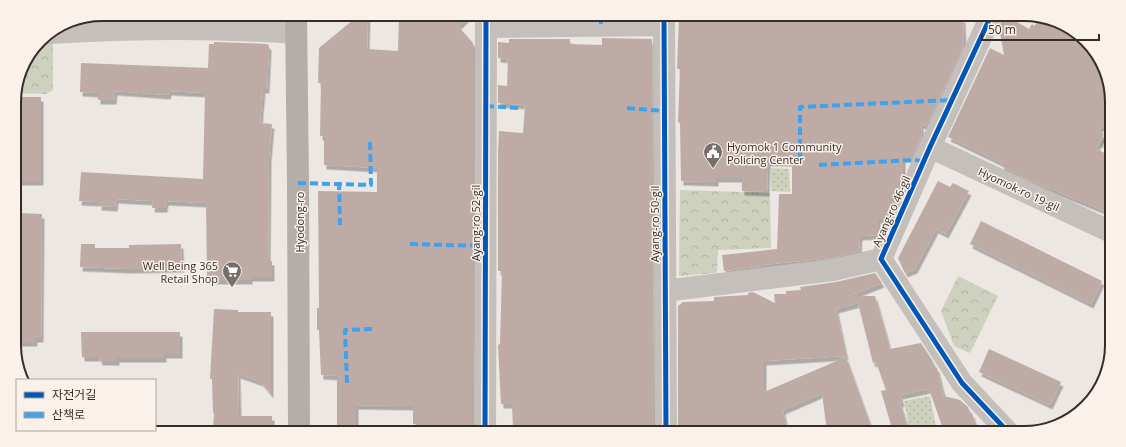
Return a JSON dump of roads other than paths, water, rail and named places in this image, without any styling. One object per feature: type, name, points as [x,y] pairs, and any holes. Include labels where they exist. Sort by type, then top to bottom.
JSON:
[{"type":"main road","name":"Hyodong-ro","points":[[296,24],[299,426]]},
{"type":"street","name":"Ayang-ro 52-gil","points":[[485,426],[486,21],[664,21]]},
{"type":"street","name":"Ayang-ro 50-gil","points":[[664,21],[664,291],[666,426]]},
{"type":"street","name":"Ayang-ro 46-gil","points":[[881,259],[930,147],[989,21]]},
{"type":"street","points":[[60,32],[106,30],[253,30],[296,24]]},
{"type":"street","name":"Hyomok-ro 19-gil","points":[[930,147],[1105,229]]},
{"type":"street","name":"Ayang-ro 46-gil","points":[[664,291],[833,270],[881,259]]},
{"type":"street","name":"Ayang-ro 46-gil","points":[[881,259],[962,383],[1002,426]]},
{"type":"place","name":"Hyomok 1 Community Policing Center","points":[[713,169]]},
{"type":"place","name":"Well Being 365 Retail Shop","points":[[232,288]]}]
